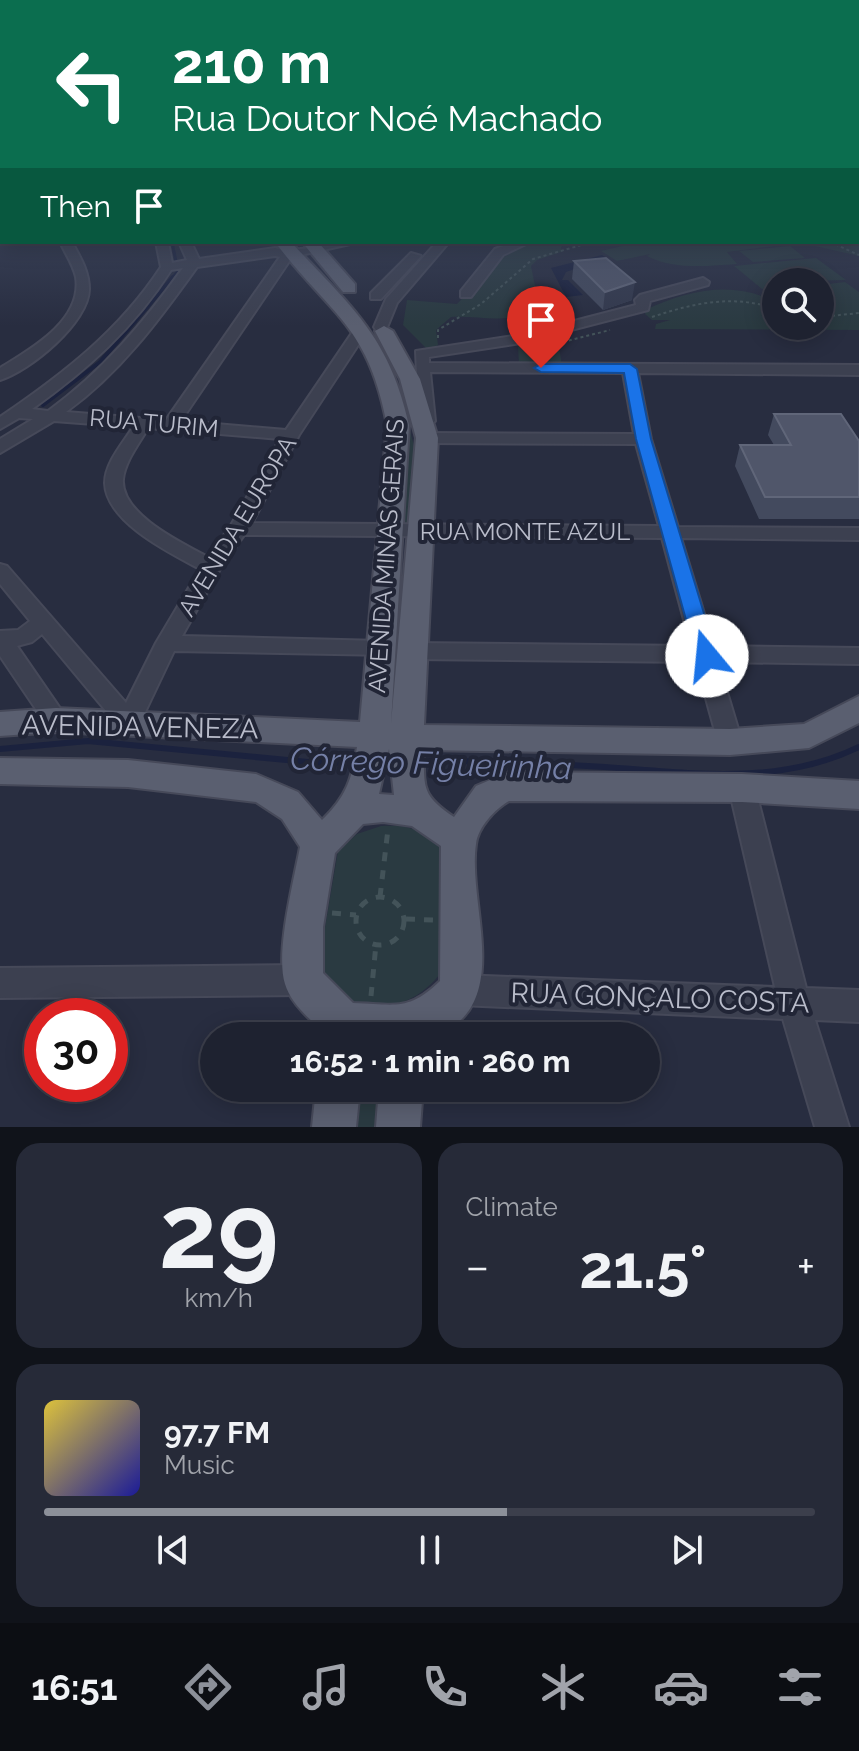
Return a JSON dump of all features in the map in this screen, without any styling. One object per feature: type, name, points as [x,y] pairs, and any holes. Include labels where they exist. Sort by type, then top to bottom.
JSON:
[{"type":"main road","name":"AVENIDA MINAS GERAIS","points":[[313,245],[381,327],[410,379],[427,435],[418,531],[408,737],[388,802]]},
{"type":"main road","name":"AVENIDA MINAS GERAIS","points":[[287,249],[340,300],[381,355],[398,425],[375,735],[388,802]]},
{"type":"main road","name":"AVENIDA VENEZA","points":[[0,724],[56,720],[408,737],[730,742],[809,736],[826,730],[859,708]]},
{"type":"main road","name":"AVENIDA VENEZA","points":[[0,771],[108,773],[270,791],[297,809],[318,846]]},
{"type":"main road","points":[[423,1022],[460,990],[462,922],[458,839],[477,807],[496,790],[509,786],[742,788],[859,795]]},
{"type":"main road","points":[[353,1020],[326,1007],[303,980],[304,927],[318,846],[388,802],[458,839]]},
{"type":"main road","points":[[334,1127],[337,1102]]},
{"type":"main road","points":[[398,1127],[400,1102]]},
{"type":"street","points":[[0,375],[54,335],[79,307],[82,278],[67,244]]},
{"type":"street","points":[[162,244],[167,267]]},
{"type":"street","points":[[186,244],[194,262]]},
{"type":"street","points":[[376,296],[427,244]]},
{"type":"street","points":[[381,327],[391,302],[441,244]]},
{"type":"street","points":[[0,424],[94,357],[167,267],[313,245]]},
{"type":"street","points":[[466,294],[497,247]]},
{"type":"street","points":[[171,424],[287,249]]},
{"type":"street","points":[[0,448],[28,426],[51,415],[115,362],[194,262]]},
{"type":"street","points":[[427,355],[587,324],[643,307],[642,300],[645,298],[703,282]]},
{"type":"street","name":"AVENIDA EUROPA","points":[[129,722],[167,643],[211,567],[239,529],[291,435],[357,336]]},
{"type":"street","points":[[427,355],[630,369],[859,370]]},
{"type":"street","name":"AVENIDA MINAS GERAIS","points":[[427,355],[427,435]]},
{"type":"street","points":[[630,369],[643,439],[730,742]]},
{"type":"street","name":"RUA TURIM","points":[[17,413],[291,435]]},
{"type":"street","points":[[144,422],[117,471],[116,495],[126,511],[145,528],[211,567]]},
{"type":"street","points":[[427,435],[643,439]]},
{"type":"street","name":"RUA MONTE AZUL","points":[[239,529],[859,534]]},
{"type":"street","points":[[0,571],[129,722]]},
{"type":"street","points":[[43,622],[30,634],[1,640],[56,720]]},
{"type":"street","points":[[167,643],[381,649]]},
{"type":"street","points":[[413,651],[859,656]]},
{"type":"street","points":[[742,788],[794,1004],[832,1127]]},
{"type":"street","points":[[0,983],[303,980]]},
{"type":"street","name":"RUA GONÇALO COSTA","points":[[460,990],[859,1006]]},
{"type":"path","points":[[427,355],[438,330],[452,317],[473,309],[500,289],[514,271],[550,250],[582,244]]},
{"type":"path","points":[[834,244],[859,255]]},
{"type":"path","points":[[834,316],[859,313]]},
{"type":"path","points":[[380,897],[388,802]]},
{"type":"path","points":[[380,897],[400,906],[406,919],[397,938],[376,944],[361,937],[356,915],[365,902],[380,897]]},
{"type":"path","points":[[320,912],[356,915]]},
{"type":"path","points":[[406,919],[436,920]]},
{"type":"path","points":[[353,1020],[376,944]]},
{"type":"shaded area","points":[[527,244],[566,244],[561,247],[561,252],[537,260],[531,266],[539,305],[530,312],[509,318],[451,317],[436,330],[438,345],[428,350],[403,325],[407,300],[457,304],[500,259]]},
{"type":"shaded area","points":[[597,244],[859,244],[859,256],[815,246],[782,245],[727,252],[737,264],[691,266],[657,260],[647,256],[650,254],[617,261],[601,251],[627,245]]},
{"type":"shaded area","points":[[790,246],[805,258],[753,262],[739,251]]},
{"type":"shaded area","points":[[816,258],[830,268],[762,268],[762,289],[734,266]]},
{"type":"shaded area","points":[[834,271],[846,280],[834,280]]},
{"type":"shaded area","points":[[845,282],[859,292],[859,330],[834,330],[834,283]]},
{"type":"shaded area","points":[[711,290],[760,295],[762,330],[655,329],[656,324],[670,320],[652,320],[645,314],[647,309],[679,297]]},
{"type":"shaded area","points":[[518,346],[559,347],[562,366],[519,365]]},
{"type":"shaded area","points":[[402,403],[417,456],[408,525],[400,525]]},
{"type":"shaded area","points":[[381,826],[415,830],[444,849],[443,969],[423,991],[410,999],[396,1005],[366,1007],[351,1002],[335,991],[318,968],[338,851],[357,834]]},
{"type":"shaded area","points":[[356,1102],[384,1102],[382,1127],[354,1127]]},
{"type":"water","points":[[602,255],[607,258],[566,272],[562,280],[568,280],[583,295],[566,297],[551,268]]},
{"type":"building","points":[[606,258],[635,282],[605,292],[574,261]]},
{"type":"building","points":[[774,414],[841,414],[859,441],[859,497],[765,497],[740,445],[791,445]]},
{"type":"waterway","points":[[172,244],[178,271],[172,279]]},
{"type":"waterway","points":[[43,405],[100,362],[173,277]]},
{"type":"waterway","name":"Córrego Figueirinha","points":[[0,749],[88,741],[318,763],[358,762]]},
{"type":"waterway","name":"Córrego Figueirinha","points":[[420,761],[536,763],[734,774],[798,767],[859,747]]},
{"type":"route","points":[[541,368],[630,369],[643,439],[707,656]]}]
